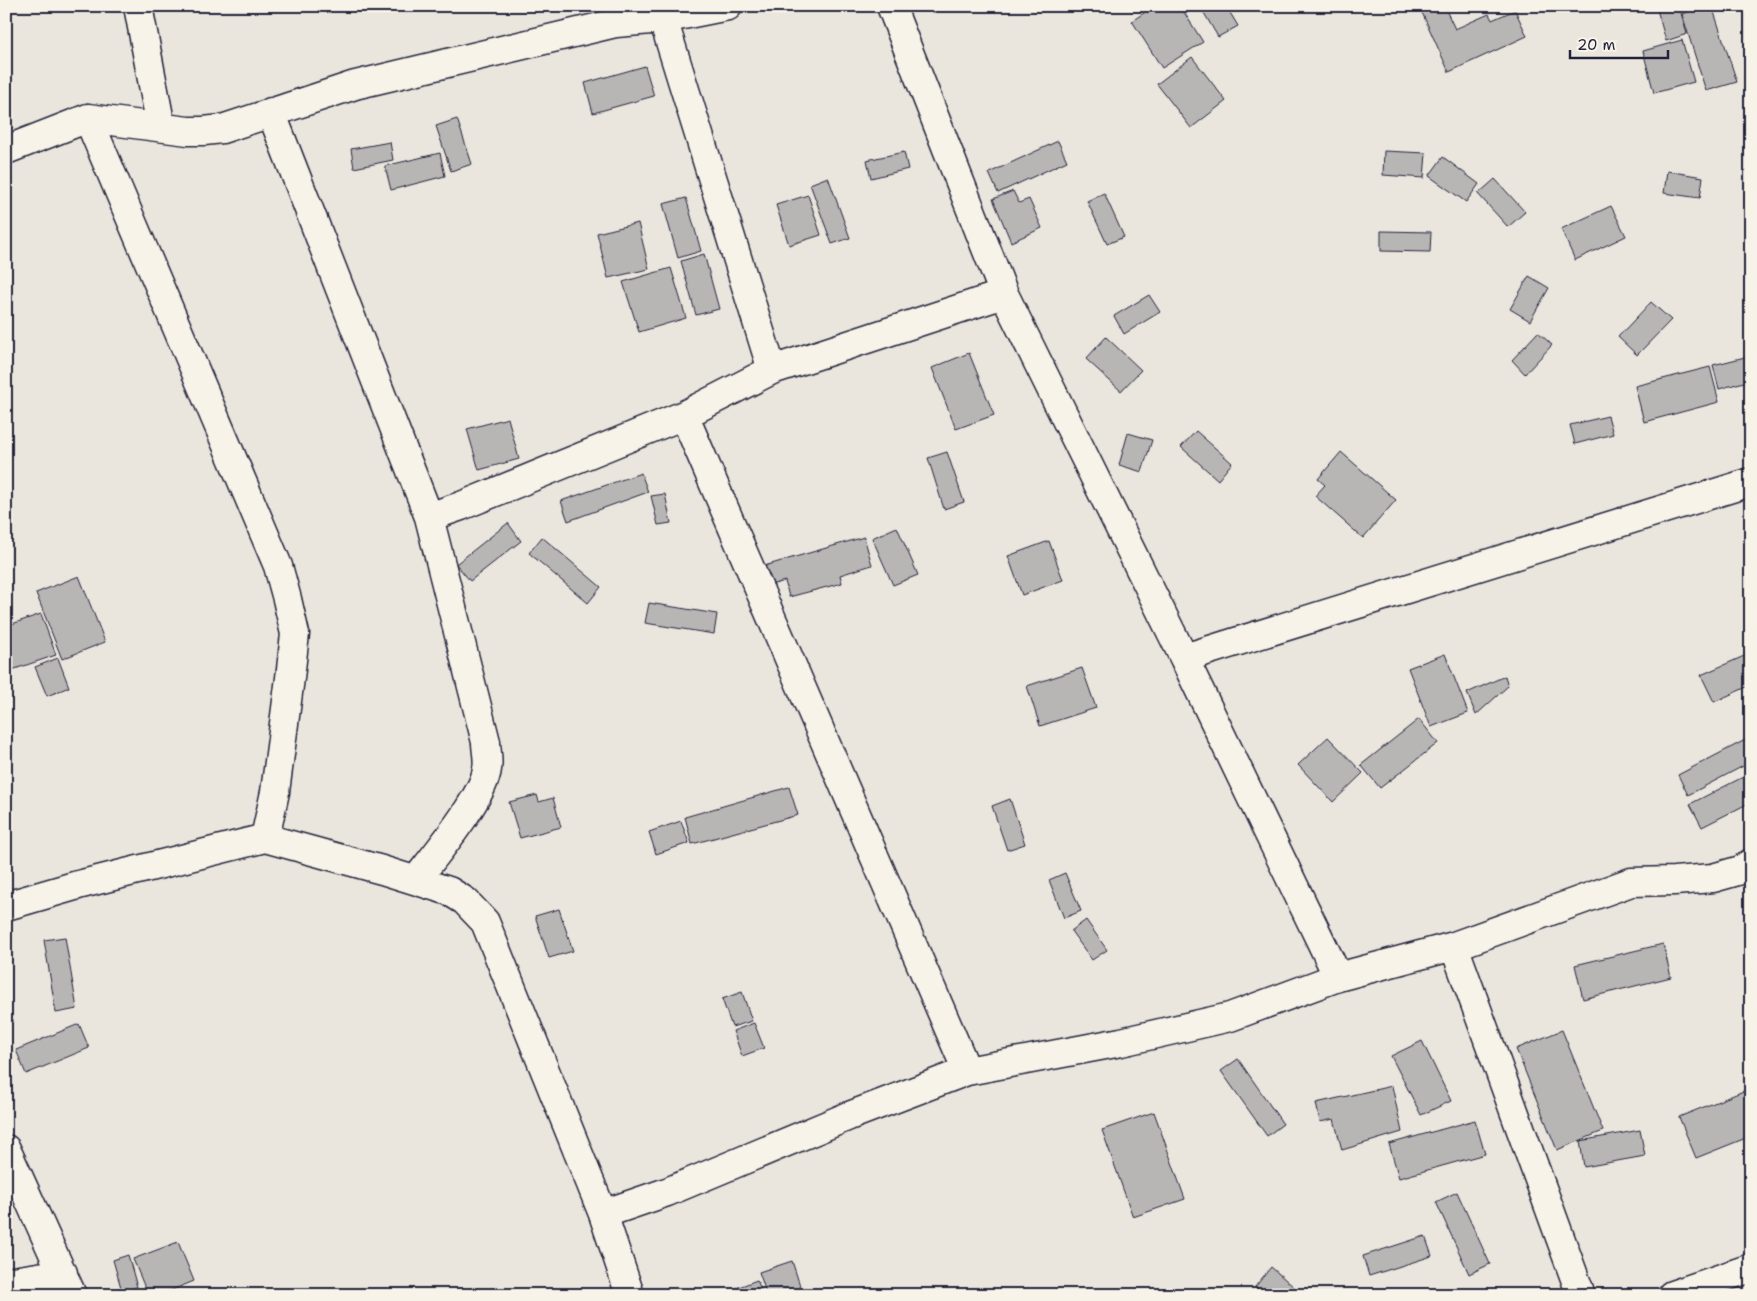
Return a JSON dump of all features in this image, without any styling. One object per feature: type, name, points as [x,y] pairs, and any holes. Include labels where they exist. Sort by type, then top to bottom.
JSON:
[{"type":"street","points":[[138,6],[161,127]]},
{"type":"street","points":[[6,150],[88,118],[188,131],[204,132],[222,129],[355,85],[614,15],[664,20],[728,6]]},
{"type":"street","points":[[891,6],[1004,294],[1184,658],[1338,978]]},
{"type":"street","points":[[664,20],[772,370]]},
{"type":"street","points":[[271,112],[429,517],[486,742],[488,769],[481,789],[416,880]]},
{"type":"street","points":[[88,118],[278,566],[287,599],[295,634],[275,792],[265,838]]},
{"type":"street","points":[[429,517],[461,506],[684,415],[772,370],[1004,294]]},
{"type":"street","points":[[684,415],[967,1071]]},
{"type":"street","points":[[1184,658],[1751,482]]},
{"type":"street","points":[[6,906],[78,885],[265,838],[449,891],[465,902],[485,922],[603,1214],[630,1295]]},
{"type":"street","points":[[603,1214],[667,1192],[849,1116],[967,1071],[1121,1042],[1230,1017],[1338,978],[1454,946],[1631,882],[1713,878],[1741,870],[1751,863]]},
{"type":"street","points":[[1454,946],[1581,1295]]},
{"type":"street","points":[[6,1149],[68,1284],[6,1282]]},
{"type":"street","points":[[1672,1295],[1751,1268]]},
{"type":"building","points":[[1154,6],[1180,6],[1203,42],[1162,68],[1132,21]]},
{"type":"building","points":[[1200,6],[1226,6],[1238,26],[1218,37]]},
{"type":"building","points":[[1419,6],[1444,6],[1455,29],[1489,14],[1492,20],[1515,10],[1527,36],[1449,72]]},
{"type":"building","points":[[1656,6],[1679,6],[1687,34],[1666,41]]},
{"type":"building","points":[[1705,6],[1712,6],[1737,82],[1706,91],[1682,14]]},
{"type":"building","points":[[1682,40],[1694,82],[1654,93],[1643,51]]},
{"type":"building","points":[[1192,57],[1226,101],[1191,128],[1157,84]]},
{"type":"building","points":[[645,66],[654,96],[593,113],[585,83]]},
{"type":"building","points":[[457,119],[472,164],[451,171],[436,126]]},
{"type":"building","points":[[1058,141],[1067,161],[998,193],[989,173]]},
{"type":"building","points":[[390,142],[393,160],[354,168],[351,149]]},
{"type":"building","points":[[1384,151],[1426,153],[1424,178],[1383,175]]},
{"type":"building","points":[[904,152],[908,169],[871,178],[867,160]]},
{"type":"building","points":[[440,153],[445,176],[391,190],[385,166]]},
{"type":"building","points":[[1443,157],[1479,184],[1466,202],[1429,176]]},
{"type":"building","points":[[1667,171],[1703,177],[1700,198],[1664,193]]},
{"type":"building","points":[[828,177],[850,238],[832,244],[810,184]]},
{"type":"building","points":[[1495,179],[1525,212],[1508,227],[1478,194]]},
{"type":"building","points":[[1013,191],[1019,203],[1029,199],[1042,228],[1011,242],[993,199]]},
{"type":"building","points":[[1104,193],[1124,237],[1107,244],[1087,201]]},
{"type":"building","points":[[808,195],[821,235],[789,245],[776,205]]},
{"type":"building","points":[[686,198],[701,251],[678,258],[663,204]]},
{"type":"building","points":[[1611,206],[1626,236],[1575,260],[1561,229]]},
{"type":"building","points":[[638,223],[649,269],[608,278],[597,233]]},
{"type":"building","points":[[1381,231],[1431,232],[1430,252],[1381,251]]},
{"type":"building","points":[[704,254],[719,309],[696,315],[681,261]]},
{"type":"building","points":[[671,268],[686,318],[639,332],[623,282]]},
{"type":"building","points":[[1529,276],[1549,288],[1530,321],[1510,309]]},
{"type":"building","points":[[1149,295],[1160,312],[1124,334],[1114,316]]},
{"type":"building","points":[[1651,302],[1671,320],[1637,355],[1618,337]]},
{"type":"building","points":[[1538,332],[1552,345],[1525,374],[1512,360]]},
{"type":"building","points":[[1106,337],[1141,370],[1121,391],[1086,359]]},
{"type":"building","points":[[969,353],[994,415],[956,429],[932,368]]},
{"type":"building","points":[[1749,356],[1751,380],[1719,389],[1713,365]]},
{"type":"building","points":[[1710,367],[1719,402],[1644,422],[1635,386]]},
{"type":"building","points":[[1608,416],[1613,434],[1575,444],[1570,425]]},
{"type":"building","points":[[508,418],[519,459],[479,470],[467,429]]},
{"type":"building","points":[[1196,431],[1232,463],[1218,480],[1181,447]]},
{"type":"building","points":[[1128,433],[1152,440],[1142,472],[1119,465]]},
{"type":"building","points":[[947,452],[964,502],[944,509],[928,458]]},
{"type":"building","points":[[1341,452],[1396,500],[1363,538],[1315,496],[1325,485],[1318,479]]},
{"type":"building","points":[[641,473],[648,492],[568,521],[561,501]]},
{"type":"building","points":[[665,494],[671,523],[658,525],[651,496]]},
{"type":"building","points":[[508,523],[521,541],[470,581],[456,564]]},
{"type":"building","points":[[897,527],[918,575],[893,585],[872,538]]},
{"type":"building","points":[[542,537],[601,587],[588,603],[529,553]]},
{"type":"building","points":[[864,537],[872,565],[840,575],[842,583],[789,597],[785,581],[760,588],[754,569]]},
{"type":"building","points":[[1049,541],[1063,580],[1022,595],[1008,556]]},
{"type":"building","points":[[79,576],[105,642],[62,659],[36,593]]},
{"type":"building","points":[[649,603],[717,614],[714,634],[645,623]]},
{"type":"building","points":[[41,614],[56,655],[6,672],[6,626]]},
{"type":"building","points":[[1751,653],[1751,685],[1714,702],[1701,675]]},
{"type":"building","points":[[1445,654],[1468,713],[1431,727],[1408,668]]},
{"type":"building","points":[[58,658],[69,687],[47,696],[35,667]]},
{"type":"building","points":[[1082,668],[1096,708],[1040,726],[1027,686]]},
{"type":"building","points":[[1505,676],[1508,686],[1476,715],[1467,693]]},
{"type":"building","points":[[1419,719],[1438,743],[1380,788],[1361,765]]},
{"type":"building","points":[[1328,737],[1363,773],[1333,802],[1298,765]]},
{"type":"building","points":[[1751,737],[1751,762],[1688,795],[1678,775]]},
{"type":"building","points":[[1751,773],[1751,802],[1702,827],[1690,804]]},
{"type":"building","points":[[789,787],[798,815],[692,844],[685,817]]},
{"type":"building","points":[[537,795],[539,802],[553,798],[561,827],[520,838],[509,802]]},
{"type":"building","points":[[1010,799],[1025,844],[1007,850],[992,806]]},
{"type":"building","points":[[681,821],[689,843],[656,854],[649,832]]},
{"type":"building","points":[[1065,873],[1081,911],[1064,918],[1049,880]]},
{"type":"building","points":[[559,909],[573,951],[549,958],[535,916]]},
{"type":"building","points":[[1086,920],[1107,950],[1092,960],[1071,931]]},
{"type":"building","points":[[65,937],[77,1009],[56,1013],[44,940]]},
{"type":"building","points":[[1663,944],[1671,977],[1583,999],[1575,965]]},
{"type":"building","points":[[742,992],[752,1021],[732,1027],[722,999]]},
{"type":"building","points":[[754,1023],[764,1048],[742,1056],[733,1031]]},
{"type":"building","points":[[79,1024],[89,1048],[26,1074],[16,1050]]},
{"type":"building","points":[[1562,1030],[1603,1131],[1557,1150],[1516,1049]]},
{"type":"building","points":[[1422,1041],[1451,1101],[1421,1115],[1391,1056]]},
{"type":"building","points":[[1238,1059],[1283,1124],[1267,1136],[1221,1071]]},
{"type":"building","points":[[1392,1086],[1402,1132],[1342,1150],[1334,1119],[1320,1122],[1316,1103]]},
{"type":"building","points":[[1751,1088],[1751,1136],[1696,1158],[1679,1117]]},
{"type":"building","points":[[1154,1112],[1185,1199],[1133,1217],[1102,1130]]},
{"type":"building","points":[[1475,1120],[1485,1154],[1399,1178],[1389,1144]]},
{"type":"building","points":[[1640,1130],[1645,1156],[1584,1167],[1580,1141]]},
{"type":"building","points":[[1457,1192],[1490,1264],[1469,1274],[1436,1202]]},
{"type":"building","points":[[1425,1236],[1432,1256],[1369,1276],[1363,1256]]},
{"type":"building","points":[[178,1242],[194,1281],[160,1295],[148,1295],[133,1259]]},
{"type":"building","points":[[128,1255],[137,1287],[122,1291],[113,1260]]},
{"type":"building","points":[[792,1261],[803,1295],[767,1295],[759,1272]]},
{"type":"building","points":[[1271,1267],[1302,1294],[1264,1295],[1255,1287]]},
{"type":"building","points":[[757,1280],[763,1295],[728,1295],[726,1292]]}]
